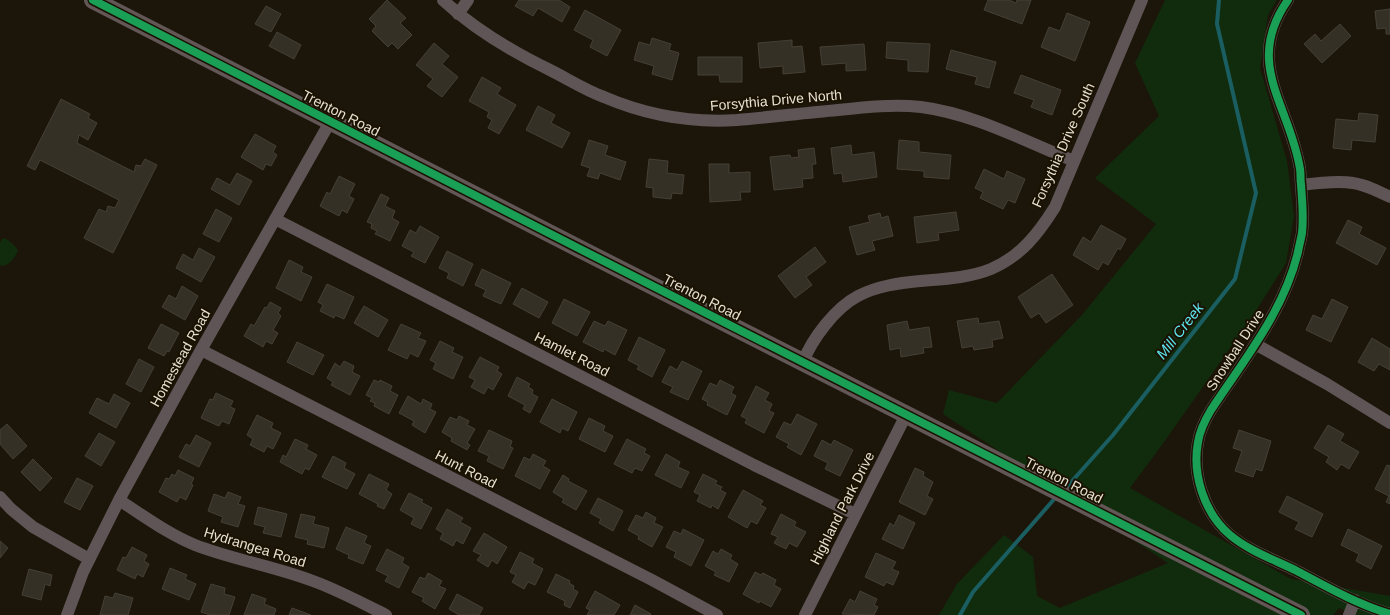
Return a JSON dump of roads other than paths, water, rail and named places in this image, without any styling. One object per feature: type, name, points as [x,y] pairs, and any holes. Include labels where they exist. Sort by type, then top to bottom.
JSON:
[{"type":"main road","name":"Trenton Road","points":[[101,2],[330,122],[1301,615]]},
{"type":"street","name":"Forsythia Drive North","points":[[443,0],[458,14],[490,37],[524,57],[626,106],[679,118],[716,120],[735,120],[868,107],[920,107],[944,111],[975,120],[1074,161]]},
{"type":"street","points":[[458,14],[468,0]]},
{"type":"street","name":"Snowball Drive","points":[[1288,0],[1273,26],[1269,66],[1271,79],[1291,133],[1300,169],[1303,204],[1302,235],[1295,265],[1286,289],[1265,330],[1205,420],[1198,440],[1197,469],[1207,506],[1217,522],[1230,535],[1247,547],[1355,600],[1390,614]]},
{"type":"street","name":"Forsythia Drive South","points":[[803,362],[812,343],[827,323],[857,296],[890,285],[972,275],[990,270],[1028,245],[1042,228],[1055,207],[1139,1]]},
{"type":"street","name":"Homestead Road","points":[[67,615],[83,572],[119,500],[201,350],[330,122]]},
{"type":"street","points":[[1301,185],[1324,182],[1351,182],[1371,188],[1390,197]]},
{"type":"street","name":"Hamlet Road","points":[[275,218],[754,465],[856,514]]},
{"type":"street","points":[[1255,344],[1327,384],[1390,423]]},
{"type":"street","name":"Hunt Road","points":[[201,350],[717,615]]},
{"type":"street","name":"Highland Park Drive","points":[[804,615],[906,415]]},
{"type":"street","points":[[0,497],[33,528],[89,559]]},
{"type":"street","name":"Hydrangea Road","points":[[119,500],[173,534],[194,544],[224,555],[312,580],[344,593],[386,615]]},
{"type":"street","points":[[1349,615],[1355,600]]},
{"type":"waterway","name":"Mill Creek","points":[[1065,489],[1113,435],[1235,279],[1256,193],[1217,24],[1219,0]]},
{"type":"waterway","name":"Mill Creek","points":[[960,615],[973,592],[1056,497]]}]
